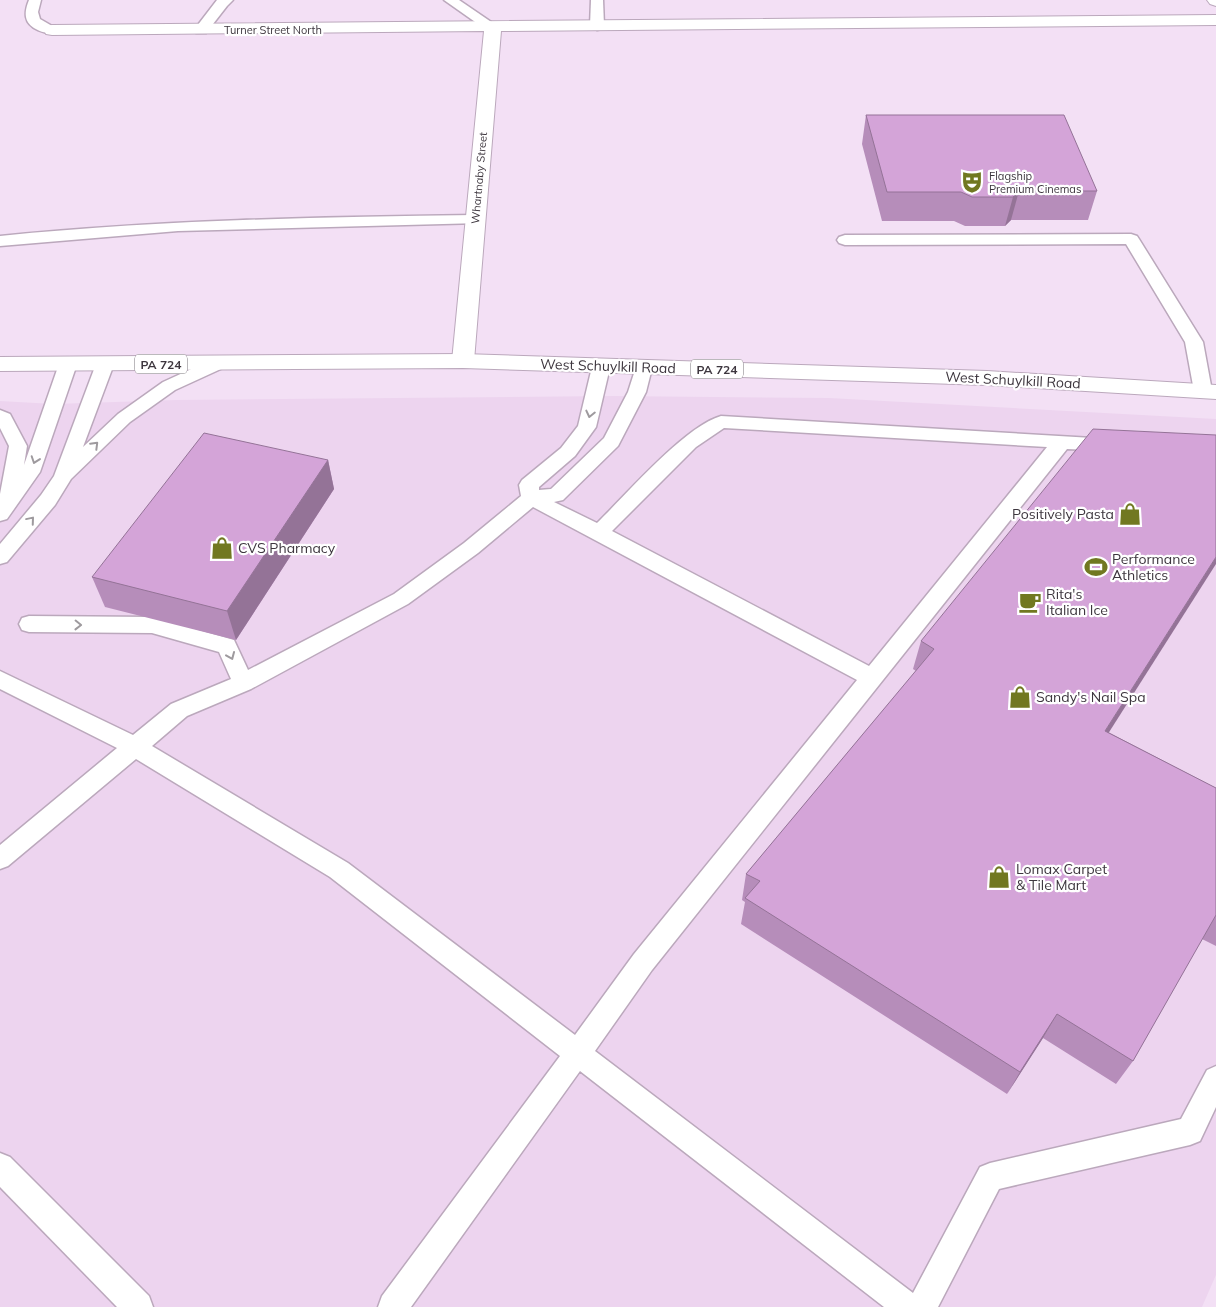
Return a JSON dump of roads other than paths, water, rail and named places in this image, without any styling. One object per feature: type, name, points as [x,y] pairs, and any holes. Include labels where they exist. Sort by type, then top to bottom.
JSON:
[{"type":"street","points":[[493,28],[1216,20]]},
{"type":"street","name":"Turner Street North","points":[[52,30],[493,28]]},
{"type":"street","name":"Whartnaby Street","points":[[462,361],[493,28]]},
{"type":"street","name":"West Schuylkill Road","points":[[0,364],[462,361],[986,378],[1209,391]]},
{"type":"lane","points":[[35,0],[32,9],[33,20],[38,26],[52,30]]},
{"type":"lane","points":[[202,30],[222,3],[227,0]]},
{"type":"lane","points":[[450,0],[493,28]]},
{"type":"lane","points":[[597,0],[597,26]]},
{"type":"lane","points":[[0,241],[79,232],[252,223],[475,220]]},
{"type":"lane","points":[[845,240],[1131,239],[1194,342],[1209,391]]},
{"type":"lane","points":[[4,510],[31,472],[68,364]]},
{"type":"lane","points":[[0,557],[48,500],[61,480],[105,364]]},
{"type":"lane","points":[[61,480],[124,418],[169,386],[217,364]]},
{"type":"lane","points":[[531,498],[529,485],[568,452],[587,427],[601,367]]},
{"type":"lane","points":[[0,858],[179,710],[243,683],[401,599],[471,548],[531,498],[556,495],[611,442],[637,392],[643,368]]},
{"type":"lane","points":[[0,416],[4,418],[18,446],[4,510]]},
{"type":"lane","points":[[599,533],[689,443],[721,422],[1129,447]]},
{"type":"lane","points":[[393,1307],[643,962],[1062,442]]},
{"type":"lane","points":[[531,498],[872,678]]},
{"type":"lane","points":[[29,624],[152,625],[227,646],[243,683]]},
{"type":"lane","points":[[0,679],[134,746],[339,870],[908,1307]]},
{"type":"lane","points":[[922,1307],[990,1177],[1190,1131],[1216,1079]]},
{"type":"lane","points":[[0,1167],[138,1307]]},
{"type":"place","name":"Flagship Premium Cinemas","points":[[972,182]]},
{"type":"place","name":"Positively Pasta","points":[[1130,514]]},
{"type":"place","name":"CVS Pharmacy","points":[[222,548]]},
{"type":"place","name":"Performance Athletics","points":[[1096,567]]},
{"type":"place","name":"Rita's Italian Ice","points":[[1030,602]]},
{"type":"place","name":"Sandy's Nail Spa","points":[[1020,697]]},
{"type":"place","name":"Lomax Carpet & Tile Mart","points":[[999,877]]}]
